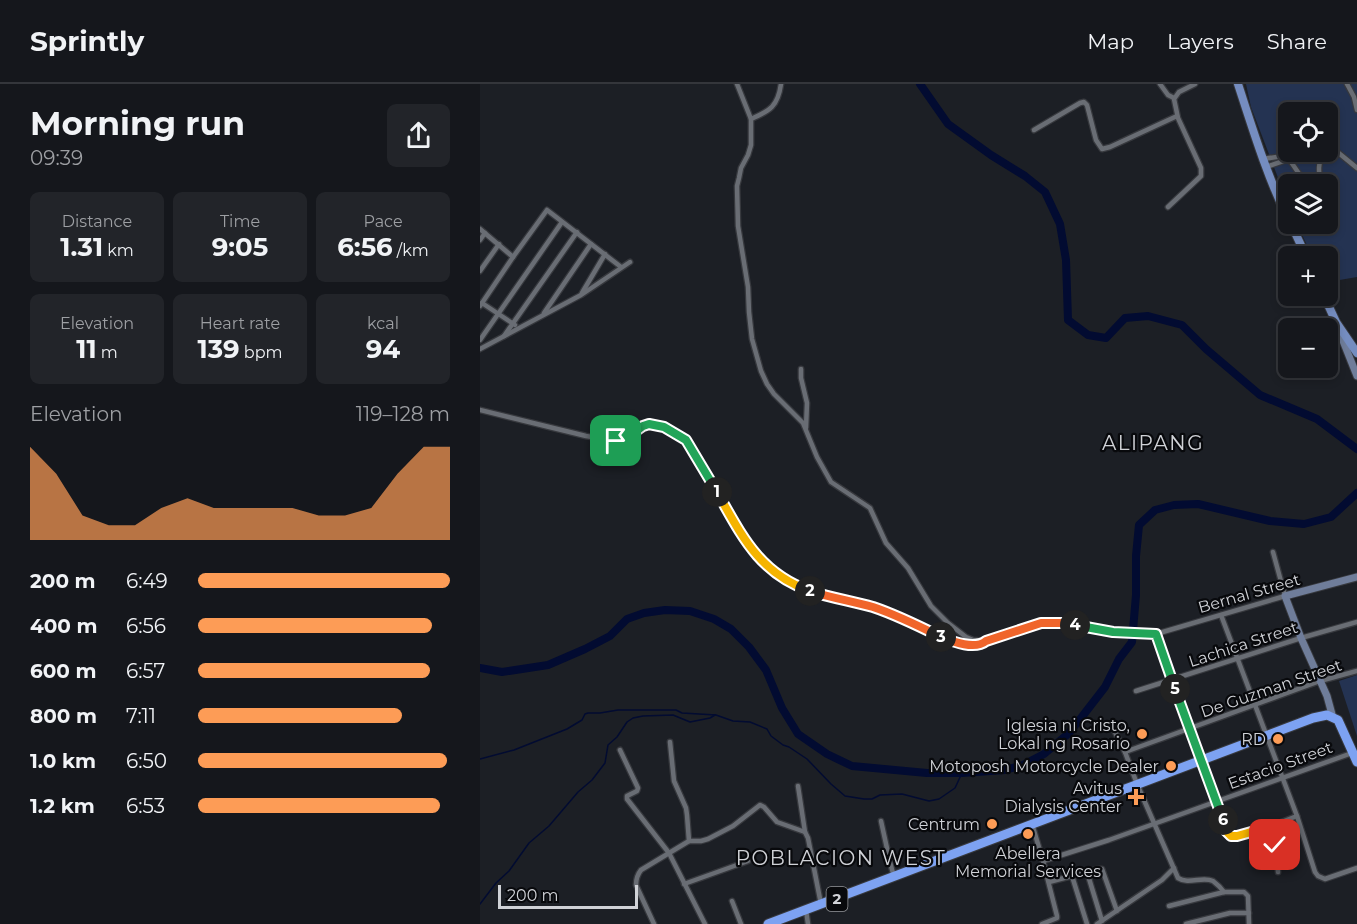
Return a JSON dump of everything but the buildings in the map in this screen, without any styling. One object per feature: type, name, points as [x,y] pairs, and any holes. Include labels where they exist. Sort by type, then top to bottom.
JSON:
[{"type":"highway","name":"2","points":[[768,924],[1313,718],[1328,715],[1333,718]]},
{"type":"highway","points":[[1333,718],[1338,720],[1356,755]]},
{"type":"main road","points":[[1238,84],[1264,163],[1278,197]]},
{"type":"main road","points":[[1338,325],[1357,353]]},
{"type":"main road","points":[[1338,327],[1357,376]]},
{"type":"main road","name":"Bernal Street","points":[[1285,596],[1357,577]]},
{"type":"main road","points":[[1285,596],[1332,708],[1333,718]]},
{"type":"street","points":[[737,84],[751,119],[751,145],[741,168],[737,186],[738,226],[748,287],[752,339],[767,384],[806,428],[826,475],[837,487],[870,508],[886,543],[908,568],[931,606],[966,637],[986,641]]},
{"type":"street","points":[[751,119],[771,109],[778,98],[781,84]]},
{"type":"street","points":[[1160,84],[1168,95],[1174,98]]},
{"type":"street","points":[[1174,98],[1179,92],[1195,84]]},
{"type":"street","points":[[1347,84],[1354,97],[1357,110]]},
{"type":"street","points":[[1168,207],[1199,180],[1202,171],[1178,116],[1174,98]]},
{"type":"street","points":[[1034,130],[1084,102],[1087,105],[1096,140],[1102,149],[1121,143],[1178,116]]},
{"type":"street","points":[[1338,153],[1357,173]]},
{"type":"street","points":[[1264,163],[1278,158]]},
{"type":"street","points":[[1264,163],[1278,161]]},
{"type":"street","points":[[1350,164],[1357,168]]},
{"type":"street","points":[[520,328],[481,303],[547,210],[621,267]]},
{"type":"street","points":[[480,340],[562,222]]},
{"type":"street","points":[[480,229],[513,257]]},
{"type":"street","points":[[504,337],[577,232]]},
{"type":"street","points":[[480,240],[485,233]]},
{"type":"street","points":[[480,271],[499,244]]},
{"type":"street","points":[[542,316],[591,244]]},
{"type":"street","points":[[581,295],[605,254]]},
{"type":"street","points":[[480,349],[581,295],[630,262]]},
{"type":"street","points":[[801,369],[807,403],[806,428]]},
{"type":"street","name":"Bernal Street","points":[[480,410],[610,440],[625,439],[638,428],[649,424],[664,427],[686,440],[744,539],[758,558],[776,573],[803,588],[875,608],[954,642],[981,644],[1041,623],[1051,622],[1113,632],[1156,634],[1285,596]]},
{"type":"street","points":[[1273,552],[1285,596]]},
{"type":"street","points":[[1221,615],[1318,876],[1325,879],[1357,867]]},
{"type":"street","name":"Lachica Street","points":[[1136,691],[1357,622]]},
{"type":"street","points":[[1156,634],[1226,831],[1231,836],[1237,836],[1297,816]]},
{"type":"street","name":"De Guzman Street","points":[[1125,752],[1320,681],[1357,671]]},
{"type":"street","points":[[1113,728],[1178,878],[1188,881],[1209,880],[1216,883],[1224,892]]},
{"type":"street","points":[[670,742],[674,781],[686,808],[689,841]]},
{"type":"street","points":[[620,750],[638,788],[637,791],[627,796],[627,799],[669,853],[705,924]]},
{"type":"street","name":"Estacio Street","points":[[1043,861],[1109,840],[1282,778],[1356,755]]},
{"type":"street","points":[[798,786],[821,904]]},
{"type":"street","points":[[654,924],[636,885],[636,880],[641,870],[669,853],[689,841],[708,839],[733,826],[760,805],[777,822],[806,832]]},
{"type":"street","points":[[881,821],[894,877]]},
{"type":"street","points":[[1032,824],[1057,917],[1042,924]]},
{"type":"street","points":[[1269,827],[1275,845],[1278,872]]},
{"type":"street","points":[[684,884],[748,861]]},
{"type":"street","points":[[1087,872],[1099,922],[1162,880],[1174,868]]},
{"type":"street","points":[[1049,882],[1098,869],[1103,870],[1117,911]]},
{"type":"street","points":[[1072,876],[1087,924]]},
{"type":"street","points":[[1169,906],[1224,892],[1246,893],[1249,924]]},
{"type":"street","points":[[732,901],[741,924]]},
{"type":"street","points":[[806,910],[808,924]]},
{"type":"street","points":[[1186,924],[1230,913],[1249,913]]},
{"type":"shaded area","points":[[1246,84],[1357,84],[1357,277],[1338,280],[1338,246],[1307,246],[1302,234],[1338,234],[1338,174],[1278,174],[1278,178],[1251,107]]},
{"type":"shaded area","points":[[1357,675],[1357,736],[1339,681]]},
{"type":"waterway","points":[[920,84],[948,124],[1045,192],[1060,224],[1066,260],[1068,320],[1088,335],[1106,338],[1125,318],[1148,316],[1182,325],[1206,349],[1260,395],[1317,419],[1357,449]]},
{"type":"waterway","points":[[480,668],[502,672],[548,665],[610,636],[627,619],[644,613],[665,610],[690,611],[714,619],[731,629],[749,647],[766,670],[782,708],[798,734],[827,754],[852,766],[927,773],[1005,770],[1023,765],[1044,754],[1068,734],[1105,687],[1119,659],[1132,642],[1139,525],[1155,510],[1174,505],[1198,504],[1270,521],[1304,524],[1331,517],[1357,493]]},
{"type":"waterway","points":[[480,759],[514,750],[567,729],[582,720],[588,713],[618,710],[676,710],[682,713],[716,715],[733,721],[750,722],[767,729],[771,736],[807,759],[845,796],[872,799],[880,795],[902,794],[929,801],[939,799],[955,788],[962,773]]},
{"type":"waterway","points":[[480,904],[496,883],[509,871],[529,843],[549,826],[578,792],[592,780],[605,763],[608,745],[617,737],[627,722],[643,716],[673,715],[690,722],[715,715]]},
{"type":"place","name":"Iglesia ni Cristo, Lokal ng Rosario","points":[[1142,734]]},
{"type":"place","name":"RD","points":[[1278,739]]},
{"type":"place","name":"Motoposh Motorcycle Dealer","points":[[1171,766]]},
{"type":"place","name":"Avitus Dialysis Center","points":[[1136,797]]},
{"type":"place","name":"Centrum","points":[[992,824]]},
{"type":"place","name":"Abellera Memorial Services","points":[[1028,834]]},
{"type":"district","name":"ALIPANG","points":[[1153,443]]},
{"type":"district","name":"POBLACION WEST","points":[[841,858]]},
{"type":"route","points":[[616,441],[625,439],[638,428],[649,424],[664,427],[681,435],[752,550],[765,565],[803,588],[875,608],[954,642],[981,644],[1041,623],[1051,622],[1113,632],[1156,634],[1226,831],[1231,836],[1237,836],[1269,827],[1275,845]]}]
